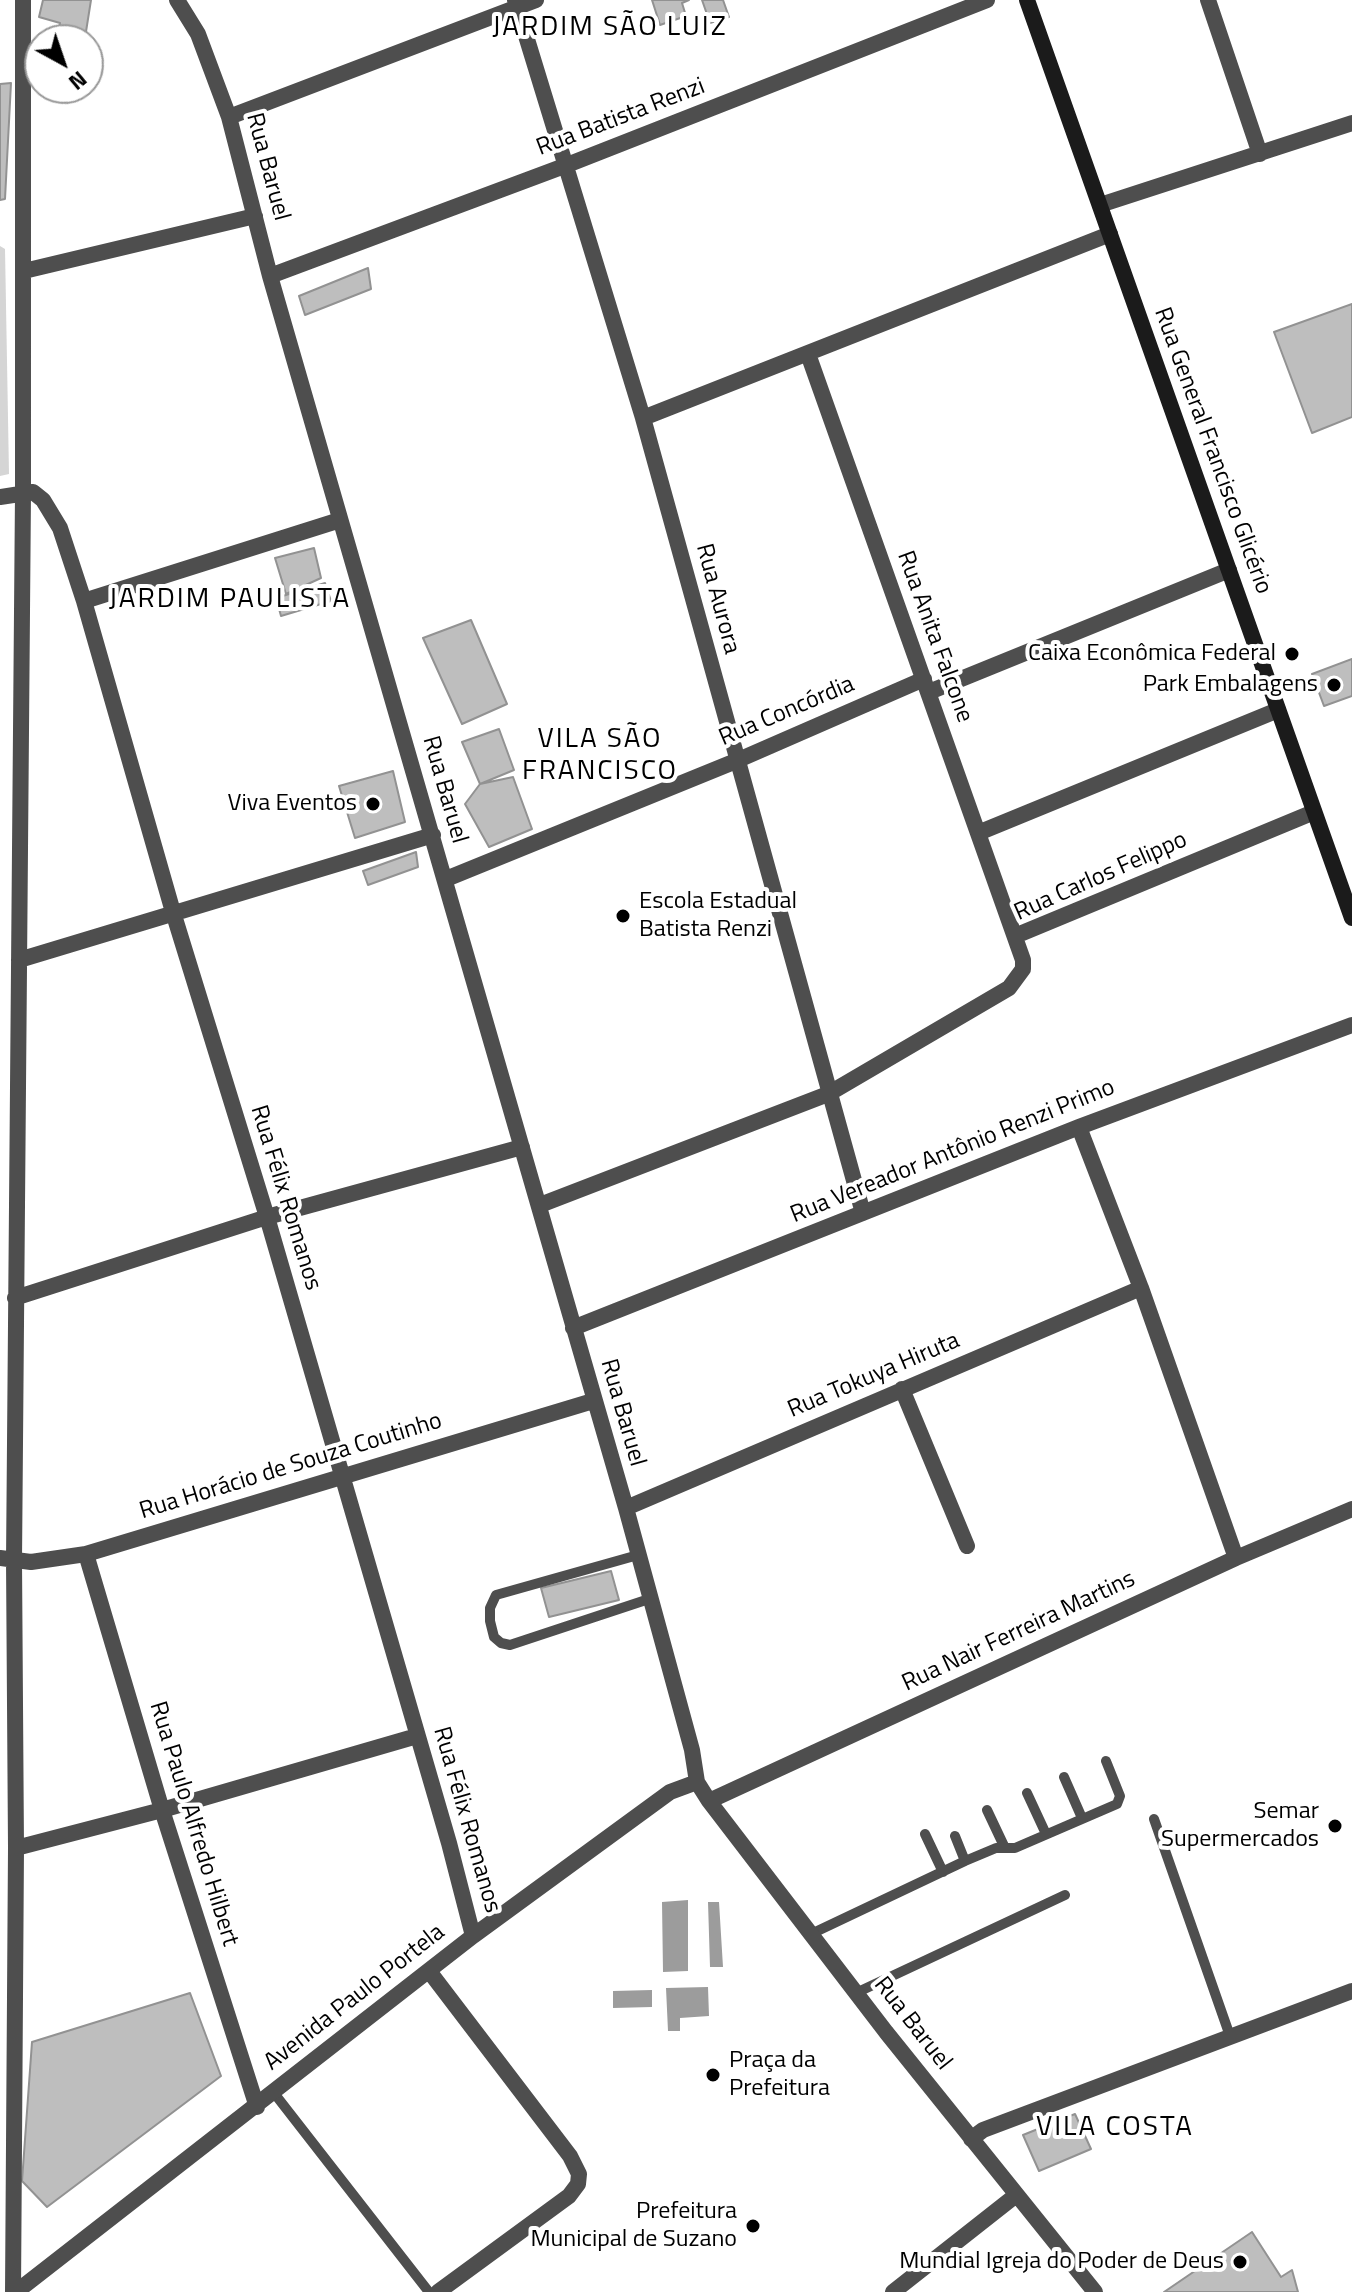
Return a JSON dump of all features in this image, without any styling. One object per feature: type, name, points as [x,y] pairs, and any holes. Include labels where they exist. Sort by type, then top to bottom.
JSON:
[{"type":"main road","name":"Rua General Francisco Glicério","points":[[1027,0],[1352,918]]},
{"type":"street","points":[[15,2292],[16,1848],[7,1559],[15,1298],[19,960],[23,0]]},
{"type":"street","name":"Rua Baruel","points":[[177,0],[198,34],[229,117],[270,276],[540,1205],[649,1599]]},
{"type":"street","points":[[229,117],[516,4],[536,0]]},
{"type":"street","name":"Rua Batista Renzi","points":[[270,276],[567,165],[987,0]]},
{"type":"street","points":[[1208,0],[1260,154]]},
{"type":"street","name":"Rua Aurora","points":[[516,4],[643,418],[863,1213]]},
{"type":"street","points":[[1100,205],[1352,123]]},
{"type":"street","points":[[24,271],[255,216]]},
{"type":"street","points":[[643,418],[1110,234]]},
{"type":"street","name":"Rua Anita Falcone","points":[[808,354],[1015,936]]},
{"type":"street","name":"Rua Félix Romanos","points":[[23,493],[33,492],[51,511],[60,528],[84,601],[173,912],[267,1217],[473,1936]]},
{"type":"street","points":[[0,497],[23,493]]},
{"type":"street","points":[[84,601],[340,520]]},
{"type":"street","name":"Rua Concórdia","points":[[446,879],[736,761],[1229,570]]},
{"type":"street","points":[[978,833],[1278,710]]},
{"type":"street","name":"Rua Carlos Felippo","points":[[828,1094],[1009,988],[1023,969],[1015,936],[1314,812]]},
{"type":"street","points":[[19,960],[433,835]]},
{"type":"street","name":"Rua Vereador Antônio Renzi Primo","points":[[573,1328],[1079,1127],[1352,1025]]},
{"type":"street","points":[[540,1205],[828,1094]]},
{"type":"street","points":[[1079,1127],[1141,1288],[1236,1558]]},
{"type":"street","points":[[15,1298],[267,1217],[522,1147]]},
{"type":"street","name":"Rua Tokuya Hiruta","points":[[626,1508],[1141,1288]]},
{"type":"street","points":[[902,1389],[967,1546]]},
{"type":"street","name":"Rua Horácio de Souza Coutinho","points":[[7,1559],[49,1561],[86,1554],[593,1401]]},
{"type":"street","name":"Rua Nair Ferreira Martins","points":[[709,1801],[1236,1558],[1352,1509]]},
{"type":"street","name":"Rua Paulo Alfredo Hilbert","points":[[86,1554],[162,1810],[257,2107]]},
{"type":"street","points":[[649,1599],[692,1750],[697,1782]]},
{"type":"street","points":[[16,1848],[162,1810],[417,1736]]},
{"type":"street","name":"Rua Baruel","points":[[697,1782],[1015,2196],[1095,2292]]},
{"type":"street","name":"Avenida Paulo Portela","points":[[15,2292],[257,2107],[473,1936],[670,1792],[697,1782]]},
{"type":"street","points":[[429,1971],[570,2156],[579,2174],[578,2184],[569,2196],[438,2292]]},
{"type":"street","points":[[971,2139],[983,2130],[1352,1991]]},
{"type":"street","points":[[893,2292],[1015,2196]]},
{"type":"lane","points":[[638,1555],[496,1595],[490,1608],[490,1621],[494,1637],[510,1645],[649,1599]]},
{"type":"lane","points":[[811,1934],[965,1861],[1004,1846],[1015,1848],[1120,1801],[1106,1761]]},
{"type":"lane","points":[[1064,1777],[1082,1818]]},
{"type":"lane","points":[[1027,1793],[1046,1834]]},
{"type":"lane","points":[[987,1810],[1004,1846]]},
{"type":"lane","points":[[1154,1819],[1230,2036]]},
{"type":"lane","points":[[925,1834],[943,1872]]},
{"type":"lane","points":[[955,1836],[965,1861]]},
{"type":"lane","points":[[858,1992],[1065,1895]]},
{"type":"lane","points":[[274,2093],[429,2292]]},
{"type":"shaded area","points":[[0,246],[5,249],[9,474],[0,476]]},
{"type":"shaded area","points":[[688,1900],[688,1971],[663,1972],[662,1902]]},
{"type":"shaded area","points":[[708,1902],[719,1902],[723,1967],[710,1967]]},
{"type":"shaded area","points":[[708,1987],[709,2016],[680,2018],[680,2031],[668,2031],[666,1988]]},
{"type":"shaded area","points":[[652,1990],[652,2007],[613,2008],[613,1991]]},
{"type":"building","points":[[43,0],[91,0],[87,24],[60,24],[39,17]]},
{"type":"building","points":[[652,0],[689,0],[682,3],[686,16],[660,25]]},
{"type":"building","points":[[702,0],[723,0],[729,17],[710,23]]},
{"type":"building","points":[[11,83],[5,199],[0,200],[0,84]]},
{"type":"building","points":[[368,268],[371,289],[305,315],[299,296]]},
{"type":"building","points":[[1352,304],[1352,417],[1312,433],[1274,332]]},
{"type":"building","points":[[314,548],[321,578],[286,594],[275,558]]},
{"type":"building","points":[[325,583],[331,601],[281,616],[276,598]]},
{"type":"building","points":[[471,620],[507,704],[462,724],[423,638]]},
{"type":"building","name":"Park Embalagens","points":[[1352,659],[1352,696],[1324,706],[1312,674]]},
{"type":"building","points":[[499,729],[514,770],[480,784],[462,742]]},
{"type":"building","name":"Viva Eventos","points":[[393,771],[405,822],[355,838],[339,786]]},
{"type":"building","points":[[513,777],[532,829],[489,847],[465,804],[480,784]]},
{"type":"building","points":[[416,852],[418,867],[368,885],[363,871]]},
{"type":"building","points":[[611,1571],[619,1600],[549,1617],[541,1588]]},
{"type":"building","points":[[190,1993],[221,2076],[47,2207],[22,2181],[32,2042]]},
{"type":"building","points":[[1075,2114],[1091,2149],[1039,2171],[1023,2135]]},
{"type":"building","name":"Mundial Igreja do Poder de Deus","points":[[1252,2232],[1281,2277],[1292,2270],[1298,2292],[1164,2292]]},
{"type":"place","name":"Caixa Econômica Federal","points":[[1292,654]]},
{"type":"place","name":"Park Embalagens","points":[[1334,685]]},
{"type":"place","name":"Viva Eventos","points":[[373,804]]},
{"type":"place","name":"Escola Estadual Batista Renzi","points":[[623,916]]},
{"type":"place","name":"Semar Supermercados","points":[[1335,1826]]},
{"type":"place","name":"Praça da Prefeitura","points":[[713,2075]]},
{"type":"place","name":"Prefeitura Municipal de Suzano","points":[[753,2226]]},
{"type":"place","name":"Mundial Igreja do Poder de Deus","points":[[1240,2262]]},
{"type":"district","name":"JARDIM SÃO LUIZ","points":[[610,28]]},
{"type":"district","name":"JARDIM PAULISTA","points":[[230,600]]},
{"type":"district","name":"VILA SÃO FRANCISCO","points":[[600,756]]},
{"type":"district","name":"VILA COSTA","points":[[1115,2128]]}]
